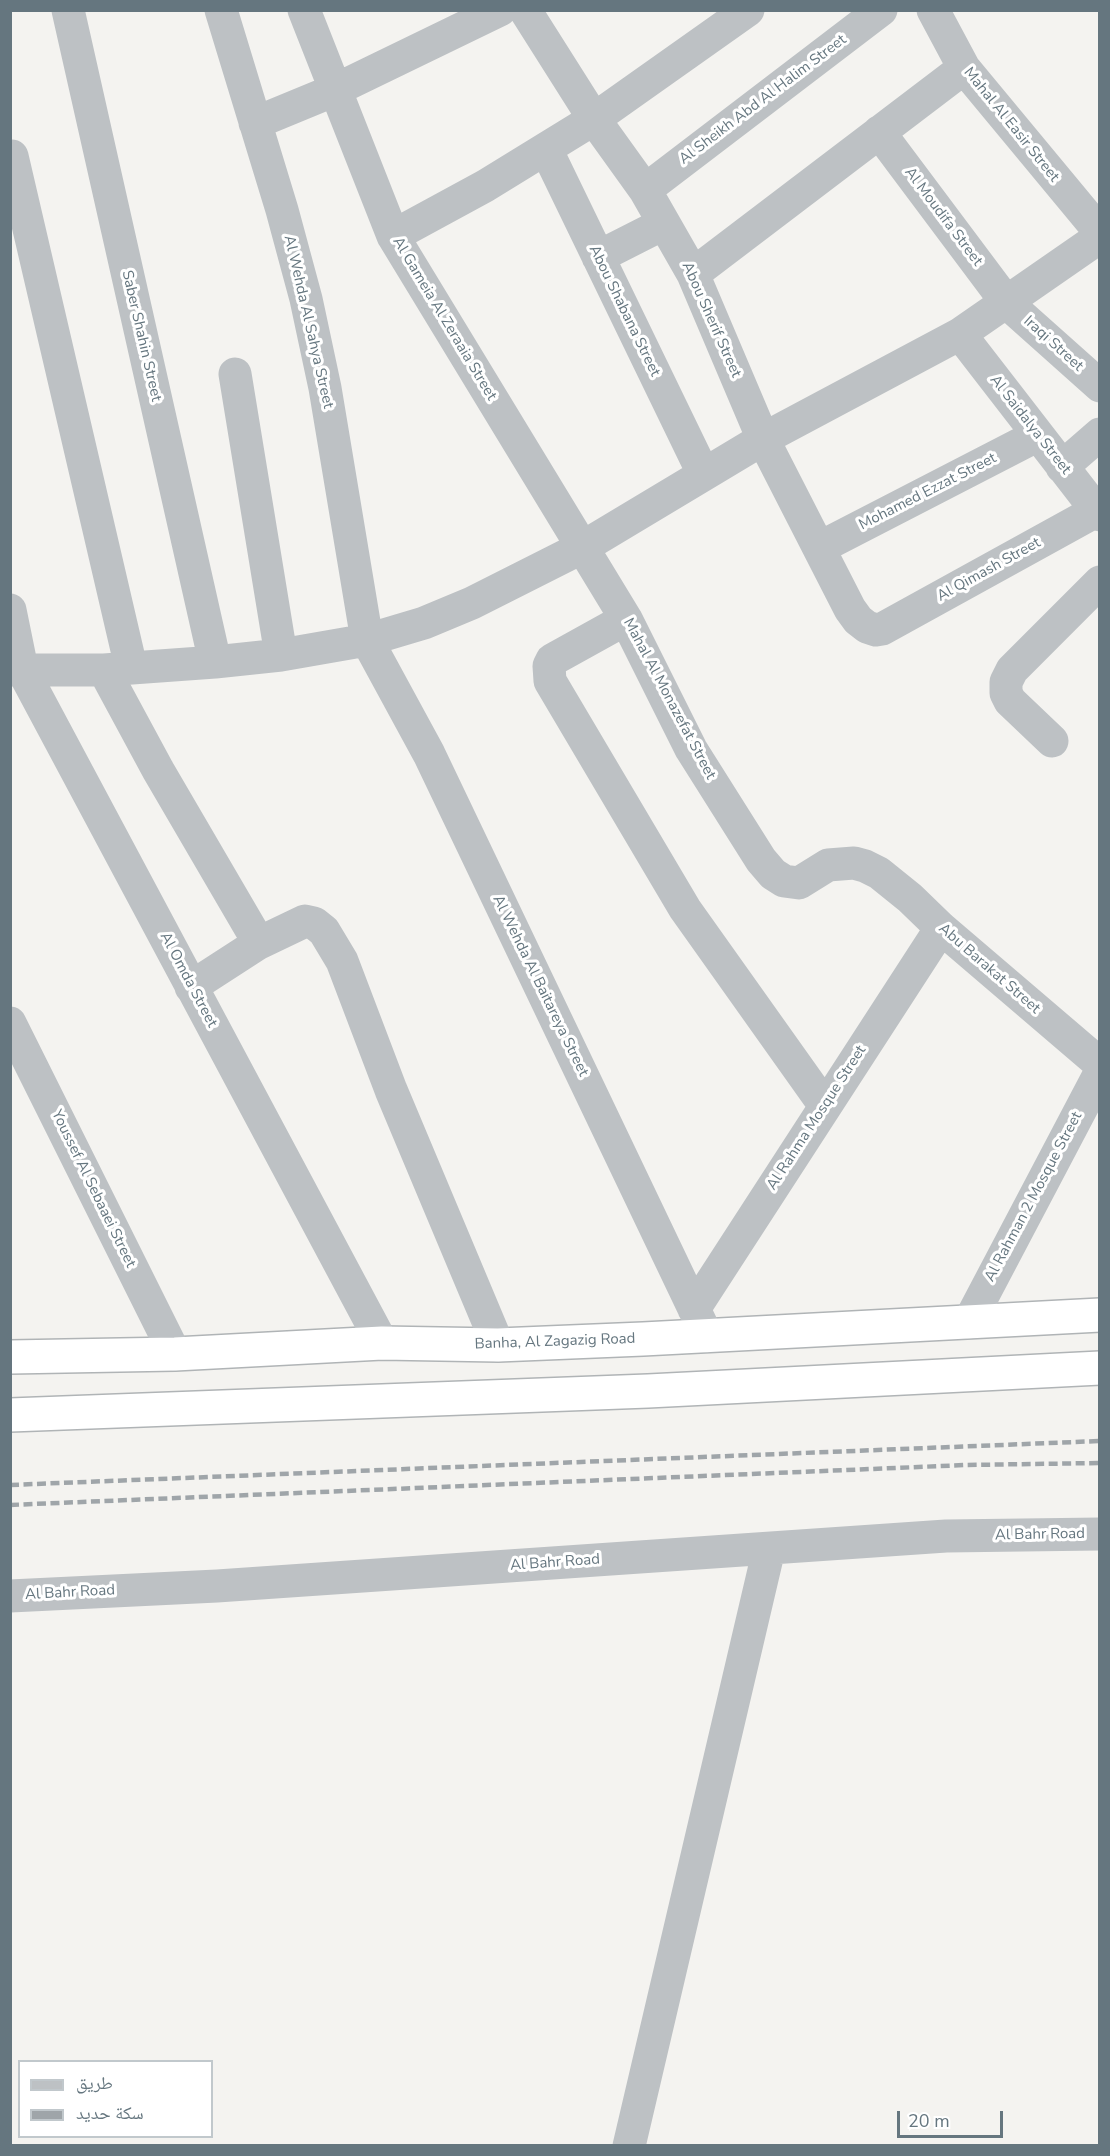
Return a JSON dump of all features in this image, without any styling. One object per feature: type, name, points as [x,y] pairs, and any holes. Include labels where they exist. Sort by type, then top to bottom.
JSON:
[{"type":"highway","name":"Banha, Al Zagazig Road","points":[[14,1350],[175,1354],[382,1343],[498,1345],[643,1339],[700,1322],[969,1322],[1100,1315]]},
{"type":"highway","points":[[643,1339],[648,1391]]},
{"type":"highway","points":[[10,1414],[648,1391],[1100,1368]]},
{"type":"street","name":"Saber Shahin Street","points":[[68,10],[215,662]]},
{"type":"street","name":"Al Wehda Al Sahya Street","points":[[221,10],[282,210],[306,299],[327,399],[367,640]]},
{"type":"street","name":"Al Gameia Al Zeraaia Street","points":[[304,10],[393,236],[583,547]]},
{"type":"street","points":[[255,123],[335,90],[500,10]]},
{"type":"street","name":"Abou Sherif Street","points":[[525,10],[594,119],[645,190],[693,274],[763,439],[850,609],[867,627],[882,629]]},
{"type":"street","points":[[393,236],[485,186],[594,119],[716,20],[748,10]]},
{"type":"street","name":"Al Sheikh Abd Al Halim Street","points":[[645,190],[881,10]]},
{"type":"street","name":"Mahal Al Easir Street","points":[[933,10],[963,68],[1100,235]]},
{"type":"street","points":[[693,274],[963,68]]},
{"type":"street","name":"Al Moudifa Street","points":[[879,132],[1007,303]]},
{"type":"street","name":"Abou Shabana Street","points":[[546,149],[703,473]]},
{"type":"street","points":[[12,156],[117,668],[158,770],[259,943]]},
{"type":"street","points":[[598,257],[663,224]]},
{"type":"street","points":[[16,670],[117,668],[281,655],[367,640],[424,623],[472,603],[583,547],[763,439],[960,334],[1007,303],[1100,235]]},
{"type":"street","name":"Iraqi Street","points":[[1007,303],[1100,386]]},
{"type":"street","name":"Al Saidalya Street","points":[[960,334],[1098,513]]},
{"type":"street","points":[[235,374],[281,655]]},
{"type":"street","name":"Mohamed Ezzat Street","points":[[819,548],[1038,435]]},
{"type":"street","points":[[1062,467],[1100,435]]},
{"type":"street","name":"Al Qimash Street","points":[[882,629],[1098,513]]},
{"type":"street","name":"Mahal Al Monazefat Street","points":[[583,547],[626,619],[691,749],[761,860],[773,874],[784,881],[800,883],[828,865],[844,863],[865,866],[879,873]]},
{"type":"street","points":[[1052,741],[1010,701],[1006,693],[1006,682],[1012,670],[1100,582]]},
{"type":"street","name":"Al Omda Street","points":[[10,610],[16,670],[191,987],[382,1343]]},
{"type":"street","points":[[626,619],[552,660],[549,666],[550,681],[685,909],[825,1106]]},
{"type":"street","name":"Al Wehda Al Baitareya Street","points":[[367,640],[429,754],[700,1322]]},
{"type":"street","name":"Abu Barakat Street","points":[[879,873],[1100,1064]]},
{"type":"street","points":[[191,987],[259,943],[305,921],[314,923],[324,931],[342,961],[392,1090],[498,1345]]},
{"type":"street","name":"Al Rahma Mosque Street","points":[[700,1322],[825,1106],[941,928]]},
{"type":"street","name":"Youssef Al Sebaaei Street","points":[[10,1023],[175,1354]]},
{"type":"street","name":"Al Rahman 2 Mosque Street","points":[[969,1322],[1100,1073]]},
{"type":"street","name":"Al Bahr Road","points":[[10,1596],[217,1586],[946,1536],[1100,1534]]},
{"type":"street","points":[[629,2145],[769,1549]]},
{"type":"railway","points":[[10,1485],[1100,1441]]},
{"type":"railway","points":[[10,1505],[966,1465],[1100,1463]]}]
